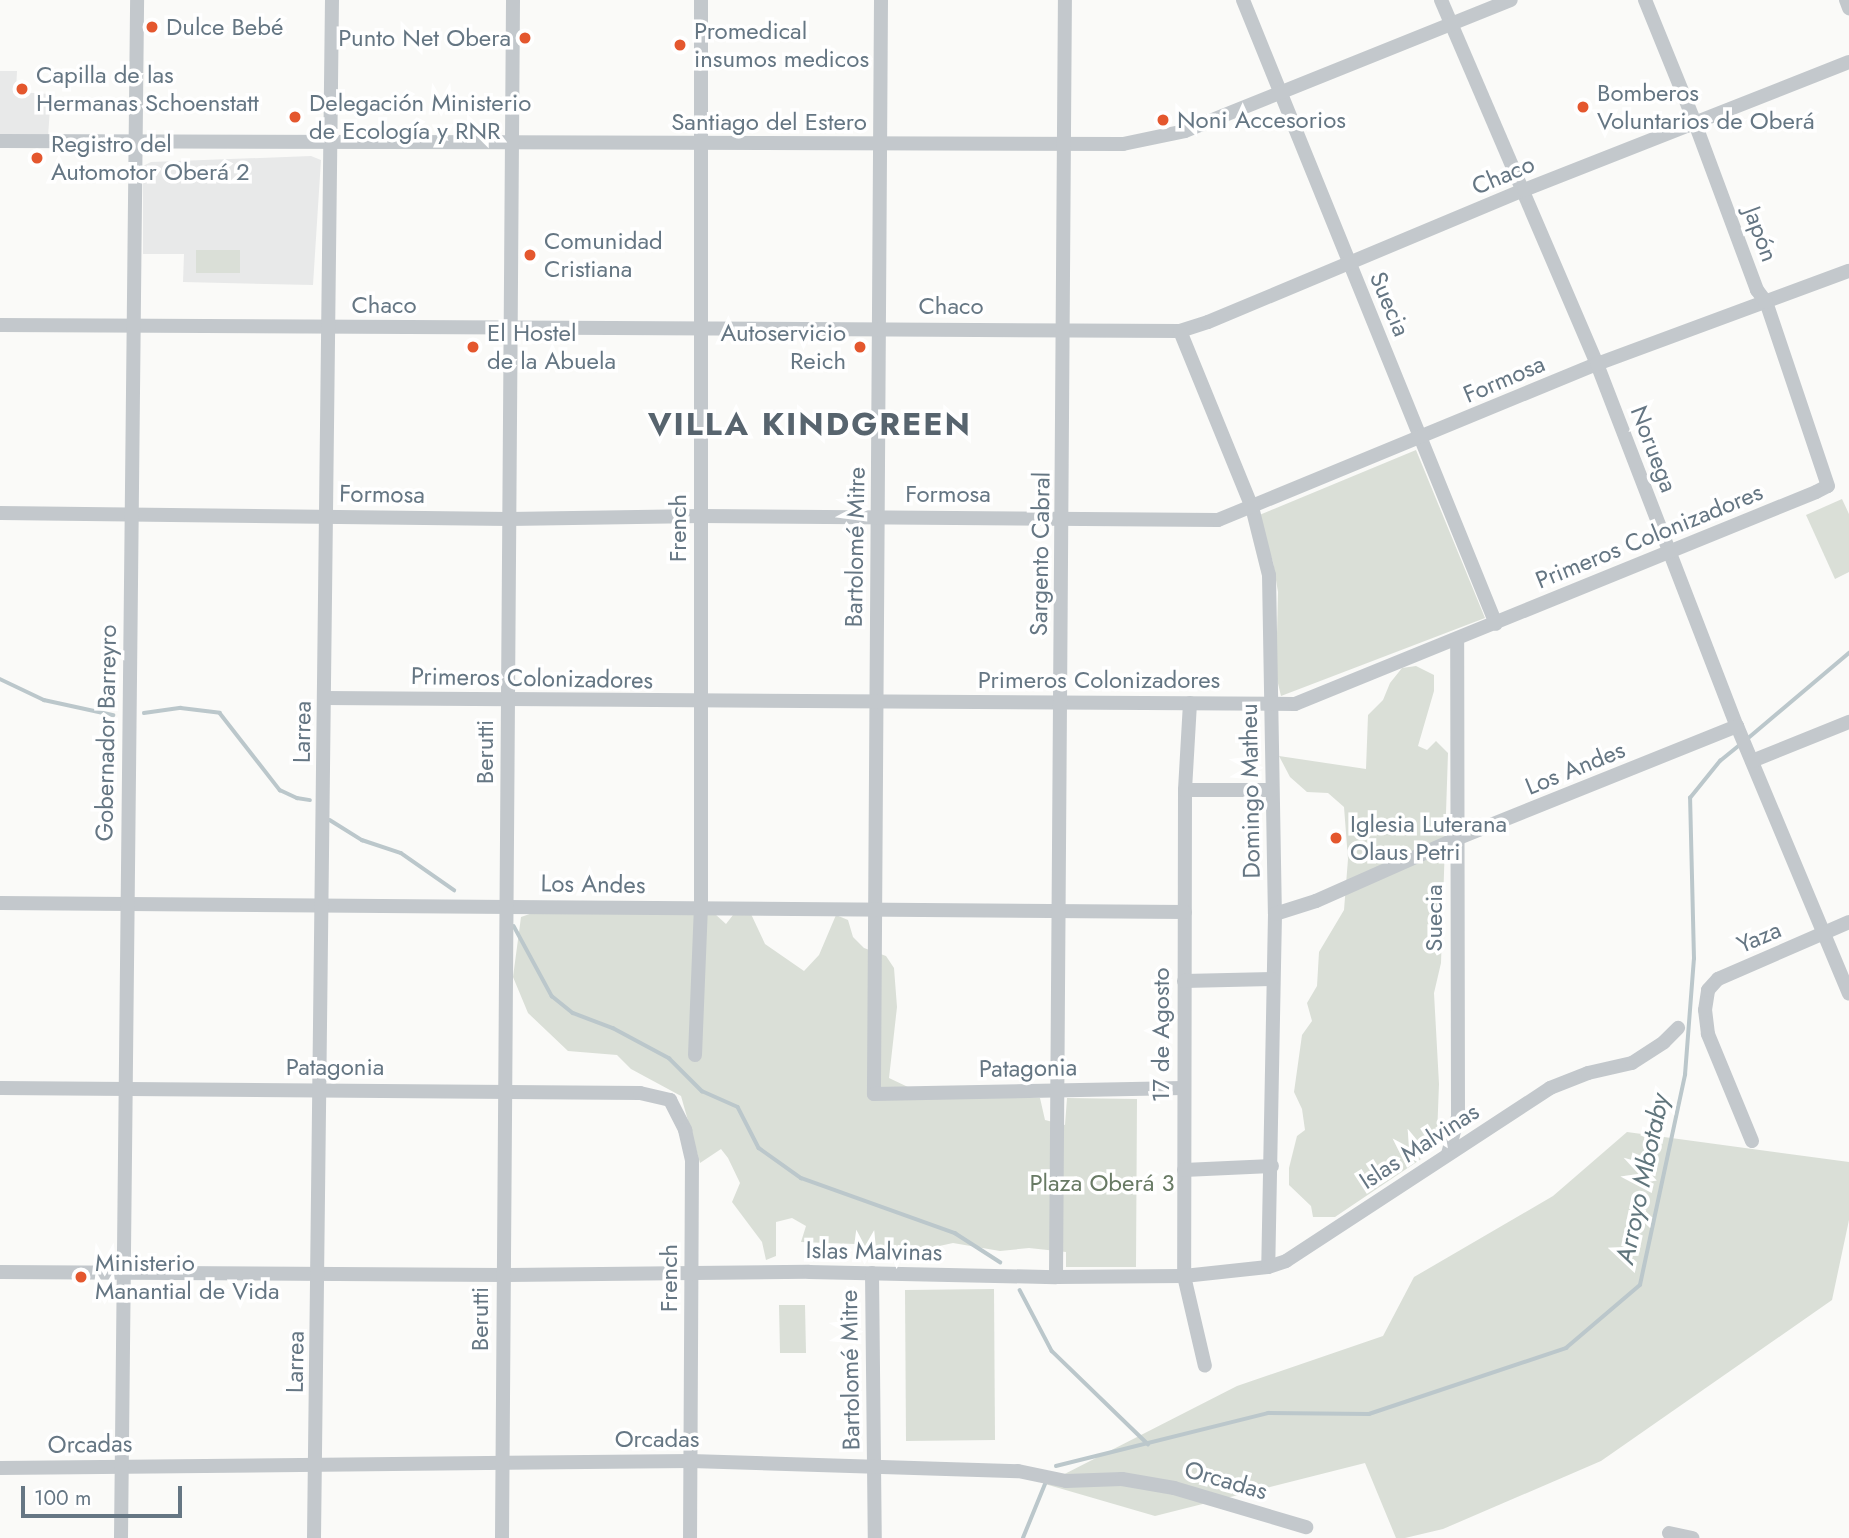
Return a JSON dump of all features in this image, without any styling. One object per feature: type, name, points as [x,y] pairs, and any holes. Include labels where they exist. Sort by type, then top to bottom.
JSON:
[{"type":"street","name":"Gobernador Barreyro","points":[[121,1538],[137,0]]},
{"type":"street","name":"Larrea","points":[[314,1538],[326,698],[332,0]]},
{"type":"street","name":"Berutti","points":[[502,1538],[513,0]]},
{"type":"street","name":"French","points":[[695,1055],[701,908],[701,0]]},
{"type":"street","name":"Bartolomé Mitre","points":[[874,1094],[881,0]]},
{"type":"street","name":"Sargento Cabral","points":[[1056,1277],[1065,0]]},
{"type":"street","name":"Suecia","points":[[1243,0],[1496,624]]},
{"type":"street","name":"Noruega","points":[[1441,0],[1597,364],[1738,729],[1826,933],[1849,994]]},
{"type":"street","name":"Santiago del Estero","points":[[0,141],[512,145],[1124,144],[1185,131],[1511,0]]},
{"type":"street","name":"Japón","points":[[1645,0],[1695,123],[1757,290],[1766,302],[1828,486]]},
{"type":"street","points":[[1846,0],[1849,8]]},
{"type":"street","name":"Chaco","points":[[0,325],[1180,331],[1349,265],[1524,190],[1849,62]]},
{"type":"street","name":"Formosa","points":[[0,513],[509,519],[701,516],[1218,520],[1422,439],[1597,364],[1849,271]]},
{"type":"street","name":"Domingo Matheu","points":[[1180,331],[1252,507],[1269,576],[1275,914],[1268,1267]]},
{"type":"street","name":"Primeros Colonizadores","points":[[326,698],[701,703],[1295,704],[1828,486]]},
{"type":"street","name":"Suecia","points":[[1448,1154],[1458,1117],[1457,639]]},
{"type":"street","name":"17 de Agosto","points":[[1190,703],[1185,790],[1184,1276],[1205,1366]]},
{"type":"street","points":[[1751,760],[1849,722]]},
{"type":"street","name":"Los Andes","points":[[1275,914],[1316,901],[1456,839],[1738,729]]},
{"type":"street","points":[[1185,790],[1272,790]]},
{"type":"street","name":"Los Andes","points":[[0,903],[1185,912]]},
{"type":"street","name":"Yaza","points":[[1752,1140],[1708,1034],[1705,1010],[1708,990],[1718,979],[1849,922]]},
{"type":"street","points":[[1184,981],[1272,979]]},
{"type":"street","name":"Islas Malvinas","points":[[0,1272],[503,1275],[692,1272],[1056,1277],[1184,1276],[1268,1267],[1286,1261],[1550,1088],[1588,1073],[1632,1063],[1664,1042],[1678,1028]]},
{"type":"street","name":"Patagonia","points":[[0,1088],[640,1093],[670,1100]]},
{"type":"street","name":"Patagonia","points":[[874,1094],[1183,1088]]},
{"type":"street","name":"French","points":[[670,1100],[685,1130],[692,1160],[690,1538]]},
{"type":"street","points":[[1184,1170],[1272,1166]]},
{"type":"street","name":"Bartolomé Mitre","points":[[872,1273],[875,1538]]},
{"type":"street","name":"Orcadas","points":[[0,1468],[691,1461],[1018,1471],[1066,1481],[1122,1479],[1174,1488],[1306,1527]]},
{"type":"street","points":[[1669,1533],[1692,1538]]},
{"type":"shaded area","points":[[0,71],[17,71],[16,92],[51,94],[48,137],[0,136]]},
{"type":"shaded area","points":[[311,156],[321,160],[313,285],[183,282],[184,254],[143,254],[143,166],[151,162]]},
{"type":"green space","points":[[196,250],[240,250],[240,273],[196,273]]},
{"type":"green space","points":[[1416,450],[1485,618],[1281,696],[1276,675],[1278,592],[1273,562],[1257,516]]},
{"type":"green space","points":[[1842,499],[1849,514],[1849,572],[1835,579],[1806,515]]},
{"type":"green space","points":[[1416,666],[1434,675],[1434,691],[1418,746],[1427,750],[1436,741],[1448,753],[1441,963],[1434,993],[1439,1084],[1437,1136],[1421,1159],[1335,1217],[1313,1217],[1311,1206],[1289,1185],[1289,1168],[1297,1136],[1305,1130],[1302,1109],[1294,1092],[1302,1035],[1312,1021],[1307,1003],[1317,986],[1319,952],[1344,910],[1348,859],[1344,807],[1328,793],[1307,792],[1290,777],[1279,756],[1366,769],[1368,715],[1383,700],[1390,683],[1402,668]]},
{"type":"green space","name":"Plaza Oberá 3","points":[[541,910],[715,914],[726,924],[733,915],[751,914],[765,944],[804,971],[819,955],[836,915],[848,920],[853,937],[864,948],[886,956],[894,968],[897,1007],[889,1078],[929,1097],[1040,1098],[1045,1120],[1065,1125],[1067,1098],[1137,1099],[1136,1267],[1066,1267],[1066,1252],[1029,1248],[1000,1251],[953,1243],[921,1250],[879,1251],[855,1244],[801,1242],[806,1226],[792,1218],[776,1222],[776,1256],[766,1260],[762,1242],[732,1202],[740,1183],[728,1158],[721,1149],[700,1163],[681,1096],[631,1069],[617,1055],[568,1051],[528,1013],[513,977],[521,917]]},
{"type":"green space","points":[[1627,1132],[1849,1162],[1849,1220],[1832,1300],[1601,1461],[1443,1529],[1405,1538],[1396,1538],[1365,1463],[1155,1516],[1045,1484],[1237,1386],[1383,1336],[1414,1277],[1553,1196]]},
{"type":"green space","points":[[994,1289],[995,1440],[906,1441],[905,1290]]},
{"type":"green space","points":[[779,1305],[805,1305],[806,1353],[780,1353]]},
{"type":"waterway","name":"Arroyo Mbotaby","points":[[1746,740],[1849,653]]},
{"type":"waterway","points":[[0,679],[44,700],[113,715]]},
{"type":"waterway","points":[[144,713],[181,708],[220,713],[280,790],[297,798],[310,800]]},
{"type":"waterway","name":"Arroyo Mbotaby","points":[[1056,1466],[1268,1413],[1369,1414],[1566,1348],[1640,1285],[1685,1075],[1694,959],[1690,798],[1720,761],[1740,745]]},
{"type":"waterway","points":[[330,820],[362,840],[401,853],[454,890]]},
{"type":"waterway","points":[[514,926],[552,996],[573,1013],[613,1028],[669,1058],[702,1091],[738,1107],[759,1148],[801,1178],[955,1233],[1000,1262]]},
{"type":"waterway","points":[[1020,1290],[1052,1351],[1148,1444]]},
{"type":"waterway","name":"Arroyo Mbotaby","points":[[1023,1538],[1045,1484]]},
{"type":"place","name":"Dulce Bebé","points":[[152,27]]},
{"type":"place","name":"Punto Net Obera","points":[[525,38]]},
{"type":"place","name":"Promedical insumos medicos","points":[[680,45]]},
{"type":"place","name":"Capilla de las Hermanas Schoenstatt","points":[[22,89]]},
{"type":"place","name":"Bomberos Voluntarios de Oberá","points":[[1583,107]]},
{"type":"place","name":"Delegación Ministerio de Ecología y RNR","points":[[295,117]]},
{"type":"place","name":"Noni Accesorios","points":[[1163,120]]},
{"type":"place","name":"Registro del Automotor Oberá 2","points":[[37,158]]},
{"type":"place","name":"Comunidad Cristiana","points":[[530,255]]},
{"type":"place","name":"El Hostel de la Abuela","points":[[473,347]]},
{"type":"place","name":"Autoservicio Reich","points":[[860,347]]},
{"type":"place","name":"Iglesia Luterana Olaus Petri","points":[[1336,838]]},
{"type":"place","name":"Ministerio Manantial de Vida","points":[[81,1277]]},
{"type":"district","name":"VILLA KINDGREEN","points":[[810,424]]}]
